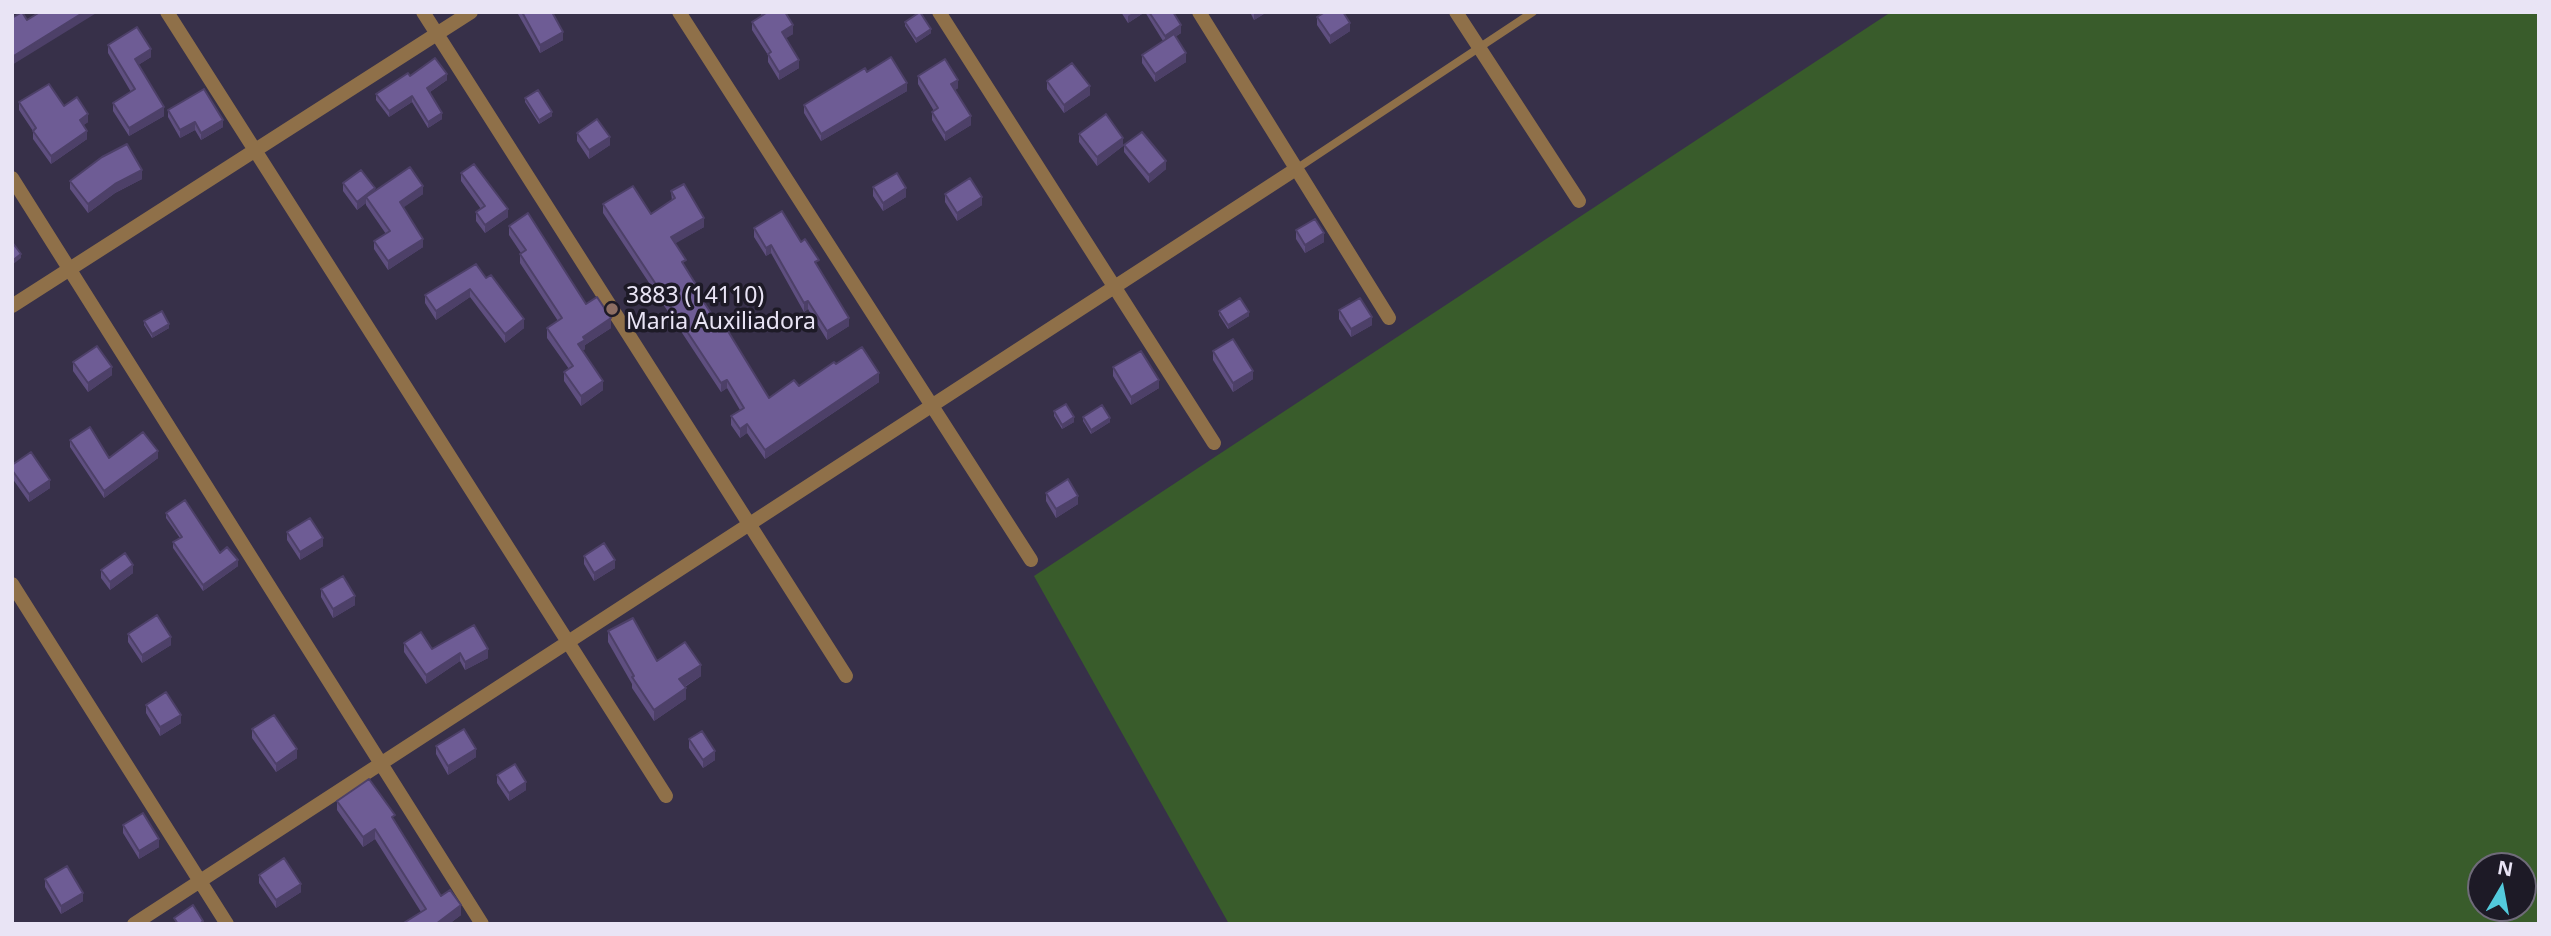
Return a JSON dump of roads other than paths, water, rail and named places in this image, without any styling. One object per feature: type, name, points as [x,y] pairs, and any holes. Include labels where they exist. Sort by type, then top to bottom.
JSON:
[{"type":"street","points":[[167,12],[666,796]]},
{"type":"street","points":[[423,12],[846,676]]},
{"type":"street","points":[[12,306],[471,12]]},
{"type":"street","points":[[678,12],[1031,560]]},
{"type":"street","points":[[939,12],[1214,443]]},
{"type":"street","points":[[1199,12],[1389,318]]},
{"type":"street","points":[[1456,12],[1579,201]]},
{"type":"street","points":[[134,924],[1296,169]]},
{"type":"street","points":[[12,178],[482,924]]},
{"type":"street","points":[[12,584],[227,924]]},
{"type":"lane","points":[[1296,169],[1533,12]]},
{"type":"place","name":"3883 (14110) Maria Auxiliadora","points":[[612,309]]}]
